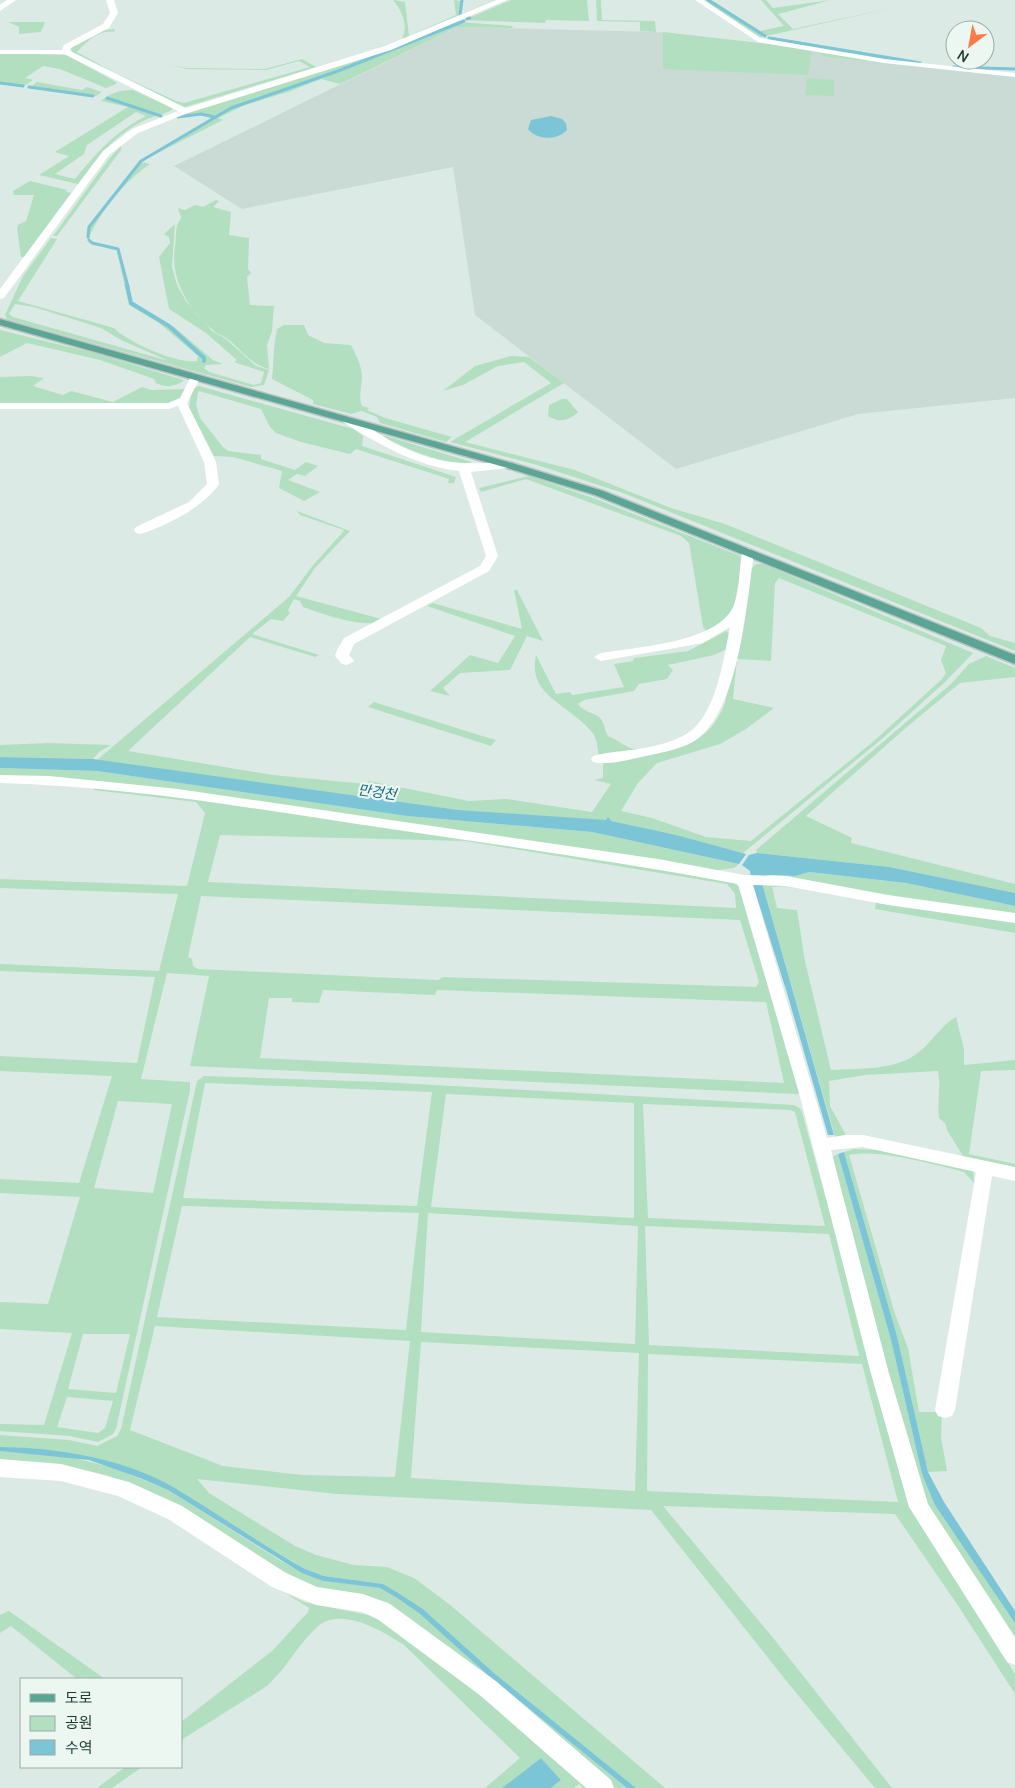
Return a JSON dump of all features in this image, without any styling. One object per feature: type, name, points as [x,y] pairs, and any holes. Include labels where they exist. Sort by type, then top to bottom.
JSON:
[{"type":"main road","points":[[0,322],[508,465],[599,493],[1015,660]]},
{"type":"street","points":[[0,9],[12,0]]},
{"type":"street","points":[[66,52],[68,47],[109,24],[114,13],[110,0]]},
{"type":"street","points":[[0,296],[106,153],[135,131],[185,111],[377,52],[504,0]]},
{"type":"street","points":[[699,0],[758,40],[884,61],[1015,75]]},
{"type":"street","points":[[0,52],[66,52],[127,84],[185,111]]},
{"type":"street","points":[[182,403],[195,378]]},
{"type":"street","points":[[0,406],[157,407],[182,403]]},
{"type":"street","points":[[140,530],[193,505],[208,492],[213,484],[210,462],[182,403]]},
{"type":"street","points":[[347,420],[399,452],[449,466],[464,468],[508,465]]},
{"type":"street","points":[[347,661],[342,656],[343,650],[349,641],[463,581],[490,562],[492,556],[464,468]]},
{"type":"street","points":[[598,759],[667,746],[691,736],[703,727],[714,712],[738,609],[748,552]]},
{"type":"street","points":[[602,657],[698,640],[723,627],[738,609]]},
{"type":"street","points":[[0,779],[49,780],[178,793],[658,864],[744,880],[786,881],[888,900],[1015,918]]},
{"type":"street","points":[[744,880],[821,1146],[879,1370],[919,1507],[1015,1655]]},
{"type":"street","points":[[821,1146],[844,1141],[863,1141],[1015,1174]]},
{"type":"street","points":[[945,1410],[984,1167]]},
{"type":"street","points":[[0,1468],[58,1472],[121,1488],[159,1504],[279,1580],[300,1590],[316,1596],[363,1603],[383,1610],[489,1688],[604,1788]]},
{"type":"shaded area","points":[[457,27],[656,32],[812,49],[827,57],[1015,77],[1015,398],[858,414],[676,469],[475,315],[453,167],[242,209],[174,166]]},
{"type":"green space","points":[[393,0],[405,2],[409,36],[456,15],[454,0],[461,1],[459,15],[495,0],[500,0],[401,41],[405,25],[400,10]]},
{"type":"green space","points":[[511,0],[587,0],[589,21],[546,20],[545,23],[464,20]]},
{"type":"green space","points":[[596,0],[601,0],[602,20],[655,21],[656,32],[640,31],[640,22],[597,21]]},
{"type":"green space","points":[[703,0],[712,0],[760,31],[784,26],[761,0],[766,0],[773,8],[831,0],[778,14],[793,29],[901,6],[766,36],[715,4],[764,36],[760,37]]},
{"type":"green space","points":[[8,22],[45,22],[41,32],[19,34],[19,27]]},
{"type":"green space","points":[[458,22],[513,26],[512,28],[457,27],[340,84],[321,79],[288,92],[245,105],[218,118],[223,120],[142,161],[231,108],[214,117],[201,113],[174,117],[369,57]]},
{"type":"green space","points":[[114,29],[115,32],[104,32],[94,37],[77,52],[115,73],[184,103],[310,67],[299,61],[266,70],[187,69],[168,64],[186,68],[265,69],[302,59],[316,67],[185,107],[176,104],[72,52],[71,48],[75,45],[104,30]]},
{"type":"green space","points":[[663,32],[812,49],[873,61],[945,70],[827,57],[812,50],[808,75],[663,69]]},
{"type":"green space","points":[[769,38],[925,62],[883,57],[920,64],[913,64],[762,39],[782,41]]},
{"type":"green space","points":[[0,53],[67,55],[116,82],[116,84],[106,88],[60,69],[43,66],[25,78],[33,80],[24,86],[0,82]]},
{"type":"green space","points":[[807,78],[834,80],[834,96],[805,95]]},
{"type":"green space","points":[[37,82],[82,90],[87,87],[102,92],[96,96],[30,87]]},
{"type":"green space","points":[[133,90],[172,108],[172,110],[143,121],[114,141],[99,156],[78,184],[39,175],[69,156],[55,152],[128,107],[101,101],[104,98],[120,91]],"holes":[[[136,112],[146,116],[107,143],[75,179],[55,174],[84,154],[87,145]]]},
{"type":"green space","points":[[121,146],[121,150],[57,236],[53,236],[109,159]]},
{"type":"green space","points":[[141,162],[150,164],[123,187],[100,217],[89,238],[90,226]]},
{"type":"green space","points":[[30,181],[67,190],[66,192],[71,193],[24,257],[21,257],[17,228],[18,225],[26,221],[34,195],[14,195],[13,191]]},
{"type":"green space","points":[[216,200],[219,201],[213,207],[231,212],[229,235],[249,238],[248,269],[251,273],[247,277],[250,305],[274,306],[272,331],[267,345],[269,369],[252,361],[229,340],[204,322],[189,303],[178,282],[174,259],[177,228],[181,218],[178,208],[185,210],[195,205],[203,207]]},
{"type":"green space","points":[[175,224],[172,267],[177,285],[186,301],[212,331],[226,339],[256,366],[269,370],[264,385],[251,387],[7,319],[5,315],[23,276],[51,238],[57,239],[18,301],[114,328],[130,340],[166,356],[197,361],[198,356],[159,323],[129,305],[116,248],[123,264],[131,303],[168,326],[203,358],[203,361],[205,358],[169,326],[173,326],[213,360],[223,364],[206,365],[204,368],[209,372],[254,385],[261,383],[264,372],[234,362],[237,360],[206,333],[169,309],[159,257],[170,243],[169,237],[164,234]],"holes":[[[15,304],[34,307],[101,328],[121,340],[169,361],[13,317],[9,314]]]},
{"type":"green space","points":[[284,325],[304,325],[308,335],[324,343],[351,345],[362,373],[361,403],[362,406],[369,408],[367,410],[385,418],[452,437],[446,442],[380,423],[377,417],[362,411],[351,414],[313,404],[313,400],[272,379],[277,329]]},
{"type":"green space","points":[[0,330],[94,353],[184,380],[174,385],[163,386],[156,383],[154,379],[100,360],[27,343],[0,357]]},
{"type":"green space","points":[[511,356],[529,357],[564,383],[465,442],[575,470],[671,508],[725,524],[981,628],[990,636],[1015,643],[1015,651],[623,493],[537,465],[450,442],[551,383],[524,362],[498,366],[463,385],[443,391],[475,366]]},
{"type":"green space","points":[[31,376],[44,378],[33,386],[63,395],[71,391],[113,402],[142,387],[151,390],[186,389],[183,397],[171,404],[0,403],[0,377]]},
{"type":"green space","points":[[199,386],[353,429],[363,436],[362,446],[456,477],[454,483],[448,483],[449,479],[356,449],[350,454],[301,442],[276,433],[270,427],[261,409],[199,391],[196,405],[200,418],[228,451],[261,455],[261,459],[295,470],[306,462],[318,466],[305,476],[297,474],[288,480],[320,492],[304,501],[279,488],[282,471],[233,457],[214,456],[189,408],[192,389]]},
{"type":"green space","points":[[562,399],[567,399],[578,412],[564,420],[556,420],[548,416],[549,405]]},
{"type":"green space","points":[[382,436],[472,462],[453,462],[426,455]]},
{"type":"green space","points":[[529,476],[596,499],[743,557],[734,607],[724,624],[706,631],[703,627],[689,543],[681,536],[526,479],[481,492],[479,488]]},
{"type":"green space","points":[[297,511],[350,531],[315,568],[296,596],[385,620],[377,623],[367,623],[344,620],[303,607],[300,601],[294,599],[288,610],[290,613],[283,621],[271,619],[252,634],[319,655],[315,657],[250,637],[128,751],[273,775],[366,784],[369,781],[469,801],[506,799],[592,812],[611,784],[594,780],[603,778],[603,760],[677,747],[697,739],[717,719],[725,703],[749,572],[756,564],[763,564],[973,653],[945,682],[883,738],[743,853],[611,821],[459,810],[97,760],[289,597],[314,564],[344,530],[300,515]],"holes":[[[779,578],[946,646],[941,660],[946,673],[942,679],[874,741],[751,841],[706,837],[652,818],[621,811],[638,783],[657,763],[720,744],[746,729],[774,708],[733,699],[737,659],[771,661],[775,583]]]},
{"type":"green space","points":[[514,590],[517,590],[543,641],[527,636],[510,670],[460,673],[443,688],[450,696],[430,691],[470,655],[498,663],[515,636],[427,606],[433,603],[522,629]]},
{"type":"green space","points":[[726,631],[729,633],[727,649],[714,655],[668,665],[673,670],[667,679],[639,684],[634,691],[584,700],[578,704],[601,719],[608,736],[630,748],[639,750],[599,756],[593,733],[547,694],[537,678],[535,667],[536,655],[556,694],[570,692],[572,695],[624,687],[614,664],[633,661],[634,658],[688,651]]},
{"type":"green space","points":[[986,656],[1015,668],[1015,677],[960,683],[806,816],[852,838],[851,843],[1015,884],[1015,893],[890,867],[757,853],[756,850],[951,684],[969,664]]},
{"type":"green space","points":[[374,702],[496,740],[491,746],[368,707]]},
{"type":"green space","points":[[48,743],[111,745],[99,752],[93,759],[0,757],[0,745]]},
{"type":"green space","points":[[0,768],[97,771],[407,816],[592,832],[739,864],[734,868],[711,871],[300,809],[0,778]]},
{"type":"green space","points":[[92,786],[209,800],[625,861],[733,882],[739,887],[800,1093],[190,1066],[209,976],[167,973],[141,1079],[190,1082],[190,1090],[116,1429],[113,1434],[98,1442],[70,1436],[0,1431],[0,1424],[44,1425],[72,1333],[0,1329],[0,1302],[48,1304],[80,1197],[0,1193],[0,1179],[79,1183],[112,1076],[0,1071],[0,1056],[137,1063],[155,977],[0,971],[0,964],[159,971],[178,894],[0,888],[0,879],[187,886],[205,813],[196,802],[94,790]],"holes":[[[220,835],[465,841],[727,884],[735,894],[736,908],[208,882]],[[201,896],[740,920],[759,982],[756,987],[443,977],[438,980],[198,969],[193,966],[192,959],[188,957]],[[323,990],[435,995],[437,990],[766,1002],[784,1083],[260,1058],[269,998],[292,998],[292,1002],[319,1003]],[[118,1101],[172,1104],[153,1193],[94,1188]],[[83,1334],[130,1334],[116,1393],[68,1389]],[[67,1397],[113,1401],[105,1428],[98,1433],[57,1427]]]},
{"type":"green space","points":[[809,872],[906,883],[1015,906],[1015,917],[767,876],[788,877]]},
{"type":"green space","points":[[762,883],[791,886],[772,887],[777,908],[797,910],[805,961],[831,1070],[888,1066],[899,1063],[919,1052],[945,1025],[956,1017],[964,1049],[964,1065],[1015,1060],[1015,1070],[981,1071],[969,1154],[1015,1164],[1015,1169],[964,1158],[947,1130],[945,1123],[939,1118],[938,1071],[865,1075],[829,1081],[830,1106],[847,1137],[836,1140]]},
{"type":"green space","points":[[876,900],[1015,920],[1015,933],[875,909]]},
{"type":"green space","points":[[204,1076],[382,1082],[794,1105],[801,1109],[921,1524],[1015,1674],[1015,1694],[959,1607],[895,1514],[663,1506],[774,1639],[892,1788],[875,1788],[788,1683],[651,1510],[337,1494],[197,1479],[209,1493],[295,1546],[316,1555],[354,1565],[387,1567],[414,1578],[449,1604],[665,1788],[636,1788],[494,1673],[423,1609],[383,1584],[324,1576],[305,1569],[143,1474],[73,1454],[19,1447],[0,1447],[0,1435],[69,1440],[97,1446],[117,1436],[121,1429],[197,1081]],"holes":[[[205,1083],[432,1092],[417,1206],[183,1198]],[[446,1094],[634,1103],[634,1218],[431,1207]],[[643,1104],[790,1110],[795,1112],[825,1226],[648,1218]],[[182,1206],[419,1213],[406,1330],[157,1317]],[[428,1213],[638,1226],[635,1344],[421,1332]],[[645,1226],[829,1234],[859,1356],[649,1345]],[[155,1326],[410,1341],[395,1477],[302,1475],[223,1466],[130,1430]],[[421,1342],[639,1353],[635,1491],[411,1478]],[[648,1354],[862,1364],[898,1502],[647,1491]]]},
{"type":"green space","points":[[854,1149],[882,1150],[973,1170],[974,1183],[964,1172],[917,1161],[888,1155],[849,1155],[895,1314],[908,1348],[919,1412],[942,1412],[941,1437],[947,1471],[928,1472],[897,1336],[844,1152]]},
{"type":"green space","points":[[838,1154],[891,1340],[922,1474],[1015,1623],[1015,1643],[929,1513],[902,1425],[832,1157]]},
{"type":"green space","points":[[0,1451],[71,1457],[114,1468],[168,1490],[281,1561],[323,1581],[381,1588],[419,1612],[490,1677],[627,1788],[615,1788],[387,1602],[307,1585],[136,1486],[106,1475],[68,1466],[0,1461]]},
{"type":"green space","points":[[284,1592],[304,1602],[368,1615],[406,1633],[592,1788],[583,1788],[579,1784],[574,1788],[551,1788],[561,1780],[541,1758],[502,1788],[485,1788],[520,1758],[404,1645],[372,1627],[348,1619],[336,1619],[325,1622],[315,1629],[267,1686],[182,1739],[182,1721],[272,1651],[308,1612],[309,1608]]},
{"type":"green space","points":[[9,1611],[104,1678],[76,1678],[11,1626],[0,1633],[0,1615]]},
{"type":"green space","points":[[124,1768],[141,1768],[112,1788],[97,1788]]},
{"type":"water","points":[[551,116],[562,119],[566,123],[567,130],[563,134],[547,138],[536,135],[528,129],[531,120]]},
{"type":"water","points":[[0,757],[93,759],[459,810],[606,820],[608,817],[611,821],[676,835],[746,854],[739,864],[592,832],[407,816],[97,771],[0,768]]},
{"type":"water","points":[[757,853],[890,867],[1015,893],[1015,906],[906,883],[809,872],[795,876],[770,875],[751,879],[750,871],[742,865],[749,855]]},
{"type":"water","points":[[752,882],[762,883],[834,1135],[828,1135],[787,993]]},
{"type":"water","points":[[844,1152],[897,1336],[928,1472],[944,1502],[1015,1611],[1015,1623],[935,1505],[922,1474],[891,1340],[838,1154]]},
{"type":"water","points":[[0,1447],[66,1452],[89,1456],[134,1469],[173,1487],[305,1569],[324,1576],[383,1584],[423,1609],[494,1673],[636,1788],[627,1788],[490,1677],[419,1613],[380,1588],[323,1581],[302,1573],[168,1490],[140,1478],[89,1460],[0,1451]]},
{"type":"water","points":[[541,1758],[561,1780],[551,1788],[502,1788]]},
{"type":"waterway","points":[[460,15],[462,0]]},
{"type":"waterway","points":[[708,0],[765,36]]},
{"type":"waterway","points":[[88,237],[89,227],[141,161],[231,108],[338,71],[464,21]]},
{"type":"waterway","points":[[769,38],[920,63]]},
{"type":"waterway","points":[[995,68],[1015,69]]},
{"type":"waterway","points":[[0,83],[23,86]]},
{"type":"waterway","points":[[29,87],[93,96]]},
{"type":"waterway","points":[[107,98],[161,116]]},
{"type":"waterway","points":[[178,117],[201,114],[214,117]]},
{"type":"waterway","points":[[89,240],[92,243],[118,249],[128,287]]},
{"type":"waterway","points":[[127,285],[131,303],[169,326],[204,358],[204,361]]},
{"type":"water label","name":"만겅천","points":[[377,792]]}]
